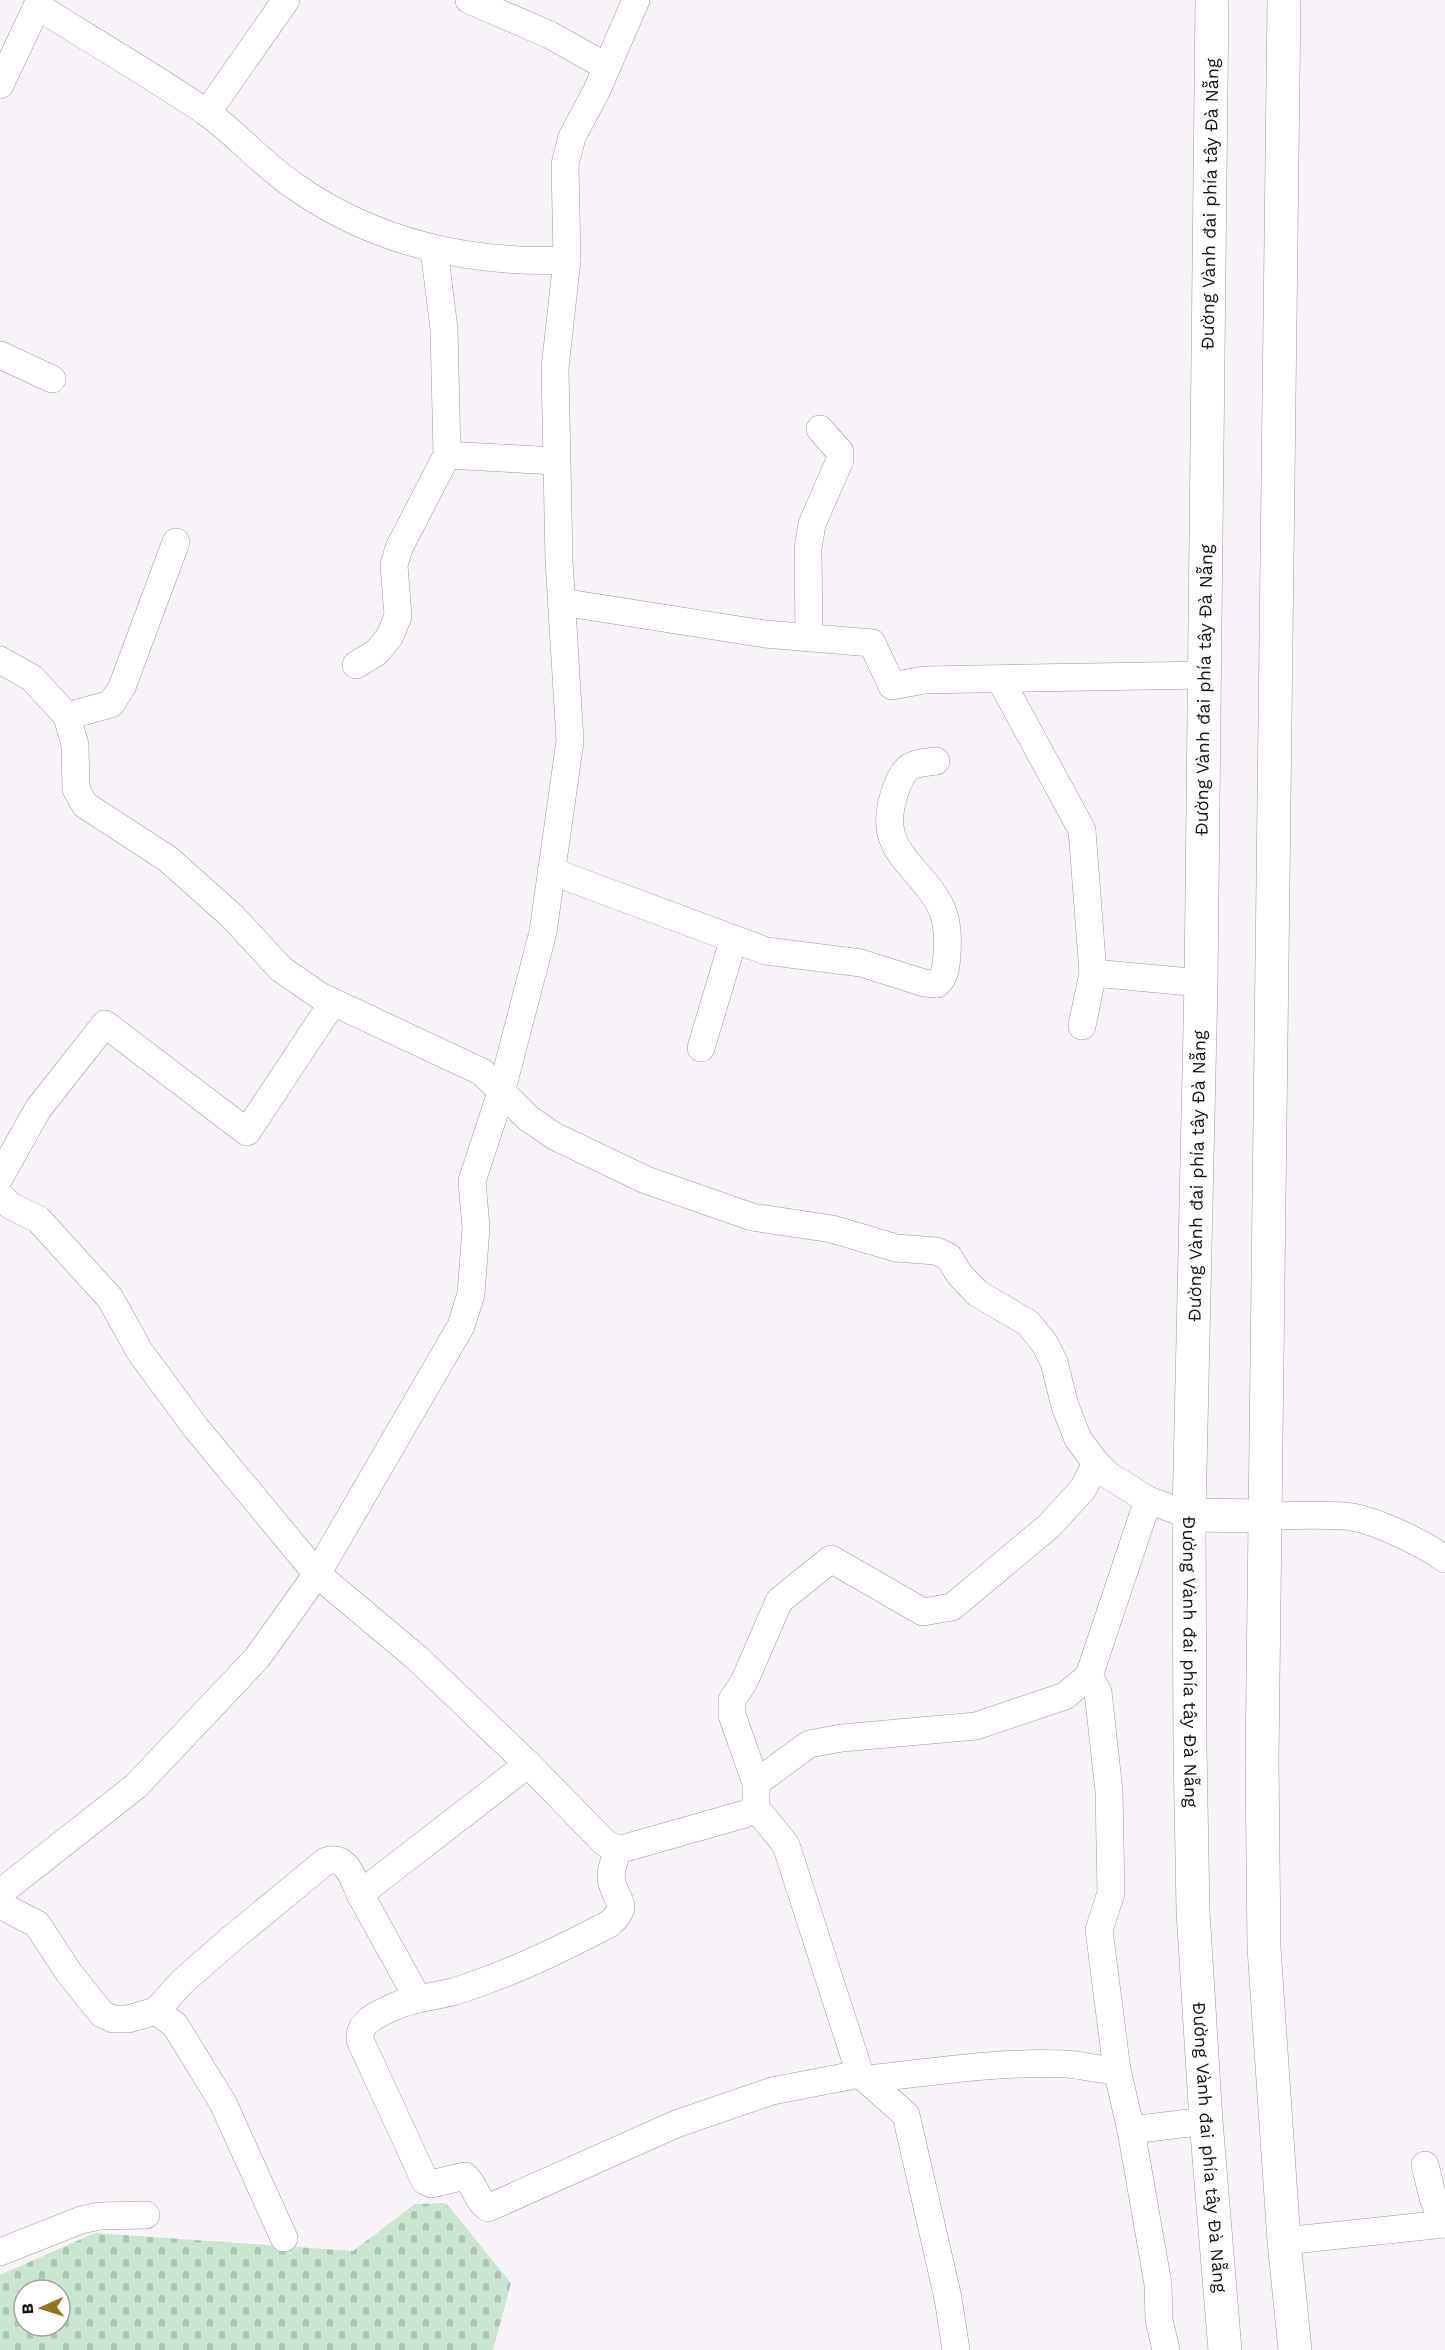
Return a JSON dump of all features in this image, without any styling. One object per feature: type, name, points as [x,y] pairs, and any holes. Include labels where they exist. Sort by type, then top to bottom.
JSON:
[{"type":"main road","name":"Đường Vành đai phía tây Đà Nẵng","points":[[1212,0],[1201,983],[1189,1515],[1193,1911],[1206,2121],[1225,2350]]},
{"type":"main road","points":[[1284,0],[1265,1516],[1264,1948],[1284,2241],[1295,2350]]},
{"type":"main road","points":[[1189,1515],[1265,1516]]},
{"type":"street","points":[[207,113],[286,0]]},
{"type":"street","points":[[468,0],[550,35],[607,67]]},
{"type":"street","points":[[0,1893],[136,1786],[257,1658],[317,1574],[461,1326],[471,1294],[476,1228],[472,1181],[501,1093],[543,932],[570,741],[555,462],[555,368],[567,260],[565,164],[573,137],[636,0]]},
{"type":"street","points":[[0,86],[38,3],[207,113],[292,185],[327,207],[374,231],[473,258],[519,262],[567,260]]},
{"type":"street","points":[[356,665],[377,652],[390,636],[398,616],[394,565],[399,548],[447,455],[444,329],[434,249]]},
{"type":"street","points":[[0,355],[52,379]]},
{"type":"street","points":[[809,638],[808,560],[812,524],[840,460],[840,452],[820,429]]},
{"type":"street","points":[[447,455],[555,462]]},
{"type":"street","points":[[67,716],[111,704],[122,687],[176,542]]},
{"type":"street","points":[[561,602],[765,634],[872,643],[892,686],[924,680],[1205,675]]},
{"type":"street","points":[[0,660],[32,678],[67,716],[75,745],[76,789],[85,805],[168,859],[233,917],[280,969],[333,1002],[482,1072],[528,1118],[554,1136],[646,1180],[752,1217],[832,1229],[896,1248],[936,1251],[949,1257],[959,1274],[977,1293],[1028,1323],[1045,1344],[1054,1362],[1065,1406],[1078,1439],[1096,1463],[1108,1475],[1148,1500],[1189,1515]]},
{"type":"street","points":[[1000,679],[1082,830],[1093,973],[1082,1026]]},
{"type":"street","points":[[551,871],[733,941],[766,951],[861,963],[924,983],[937,984],[943,979],[948,938],[946,922],[932,894],[901,857],[893,842],[890,814],[902,772],[913,764],[936,762]]},
{"type":"street","points":[[701,1048],[733,941]]},
{"type":"street","points":[[1093,973],[1201,983]]},
{"type":"street","points":[[0,1177],[38,1109],[105,1024],[247,1132],[333,1002]]},
{"type":"street","points":[[4,1207],[38,1219],[110,1298],[140,1352],[196,1428],[317,1574],[417,1658],[528,1764],[592,1832],[605,1844],[618,1850],[745,1814],[756,1795],[809,1744],[842,1738],[976,1726],[1065,1696],[1089,1676],[1148,1500]]},
{"type":"street","points":[[956,2350],[948,2298],[906,2115],[864,2076],[786,1845],[756,1795],[732,1715],[732,1700],[744,1682],[779,1601],[831,1559],[923,1612],[952,1607],[1048,1526],[1083,1489],[1096,1463]]},
{"type":"street","points":[[1265,1516],[1346,1516],[1418,1542],[1445,1559]]},
{"type":"street","points":[[1089,1676],[1098,1692],[1108,1765],[1111,1893],[1099,1930],[1117,2070],[1131,2130],[1158,2284],[1159,2320],[1166,2350]]},
{"type":"street","points":[[360,1894],[528,1764]]},
{"type":"street","points":[[618,1850],[611,1870],[612,1884],[621,1899],[621,1908],[617,1917],[609,1924],[545,1958],[455,1991],[391,2008],[365,2022],[361,2028],[360,2040],[424,2181],[431,2184],[465,2176],[488,2208],[676,2124],[772,2091],[864,2076],[1014,2065],[1068,2064],[1101,2071],[1117,2070]]},
{"type":"street","points":[[0,1905],[37,1924],[69,1973],[102,2014],[112,2019],[128,2019],[156,2011],[182,1982],[230,1940],[326,1861],[339,1860],[347,1865],[360,1894],[418,1999]]},
{"type":"street","points":[[156,2011],[175,2025],[223,2103],[284,2238]]},
{"type":"street","points":[[1131,2130],[1206,2121]]},
{"type":"street","points":[[1284,2241],[1444,2224],[1433,2198],[1425,2165]]},
{"type":"street","points":[[0,2252],[81,2220],[100,2216],[146,2215]]},
{"type":"green space","points":[[446,2203],[511,2283],[493,2350],[0,2350],[0,2275],[95,2233],[353,2251],[415,2204]]}]
